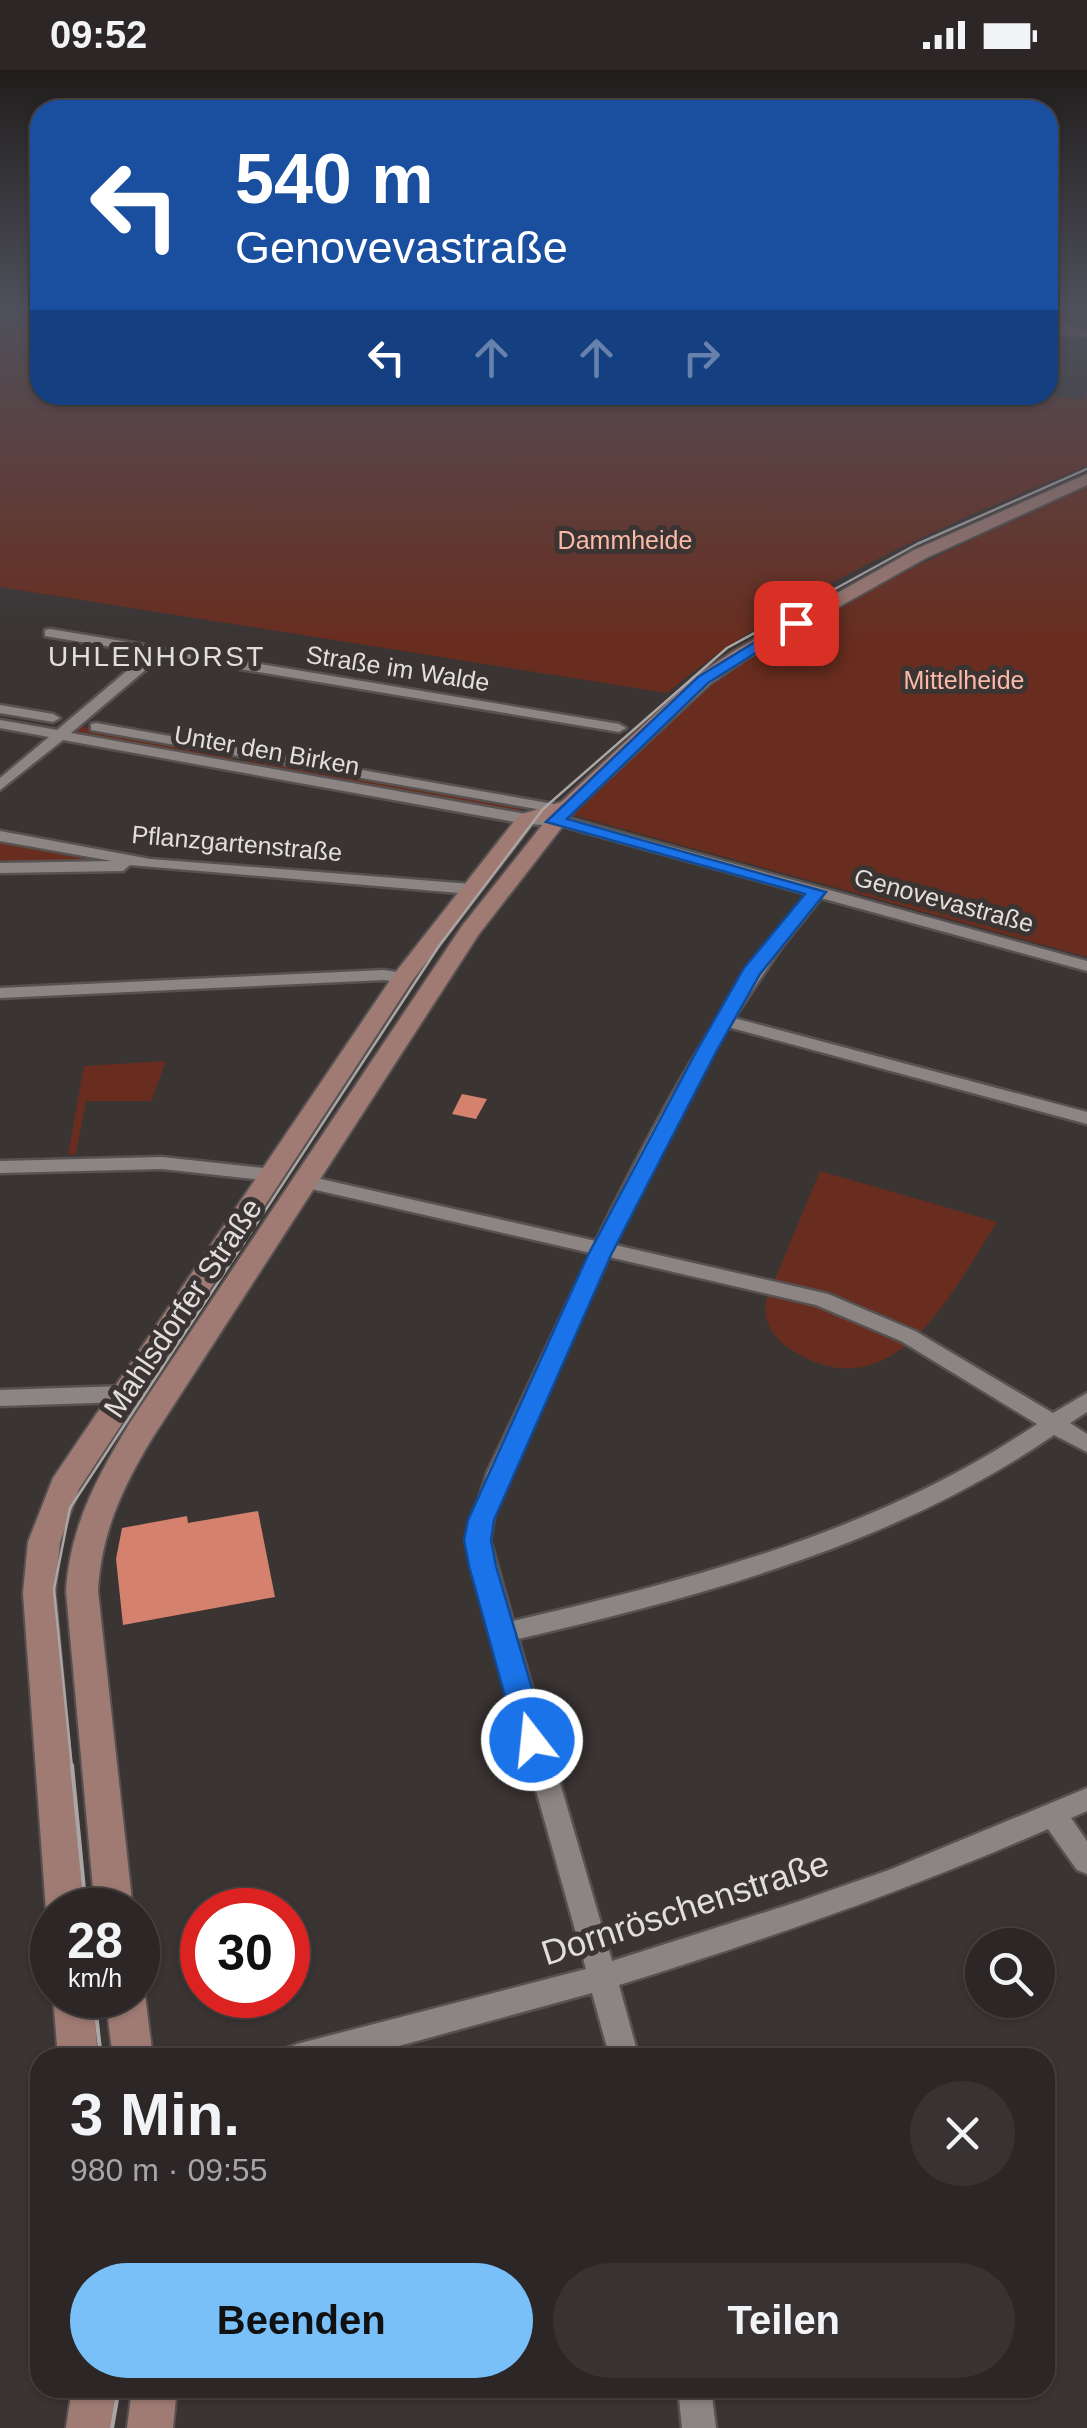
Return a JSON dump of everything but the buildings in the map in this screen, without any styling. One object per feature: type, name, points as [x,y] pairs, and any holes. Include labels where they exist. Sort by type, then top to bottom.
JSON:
[{"type":"main road","name":"Mahlsdorfer Straße","points":[[63,1888],[40,1628],[39,1567],[64,1486],[125,1394],[562,811],[703,680],[740,654],[920,554],[1087,479]]},
{"type":"main road","name":"Mahlsdorfer Straße","points":[[112,1888],[89,1687],[82,1561],[106,1488],[160,1402],[403,978],[526,819],[562,811]]},
{"type":"main road","points":[[125,1394],[160,1402]]},
{"type":"main road","points":[[75,2018],[77,2048]]},
{"type":"main road","points":[[128,2018],[132,2048]]},
{"type":"main road","points":[[89,2428],[94,2398]]},
{"type":"main road","points":[[150,2428],[154,2398]]},
{"type":"street","name":"Straße im Walde","points":[[50,633],[620,728]]},
{"type":"street","points":[[0,786],[159,651]]},
{"type":"street","points":[[0,709],[53,718]]},
{"type":"street","name":"Unter den Birken","points":[[0,724],[526,819]]},
{"type":"street","name":"Unter den Birken","points":[[96,727],[562,811]]},
{"type":"street","name":"Genovevastraße","points":[[562,811],[816,892],[1087,966]]},
{"type":"street","name":"Pflanzgartenstraße","points":[[0,836],[150,864],[471,889]]},
{"type":"street","points":[[0,868],[150,864]]},
{"type":"street","points":[[622,2048],[502,1633],[478,1540],[481,1520],[603,1249],[723,1020],[774,941],[816,892]]},
{"type":"street","points":[[0,993],[384,974],[403,978]]},
{"type":"street","points":[[723,1020],[1087,1118]]},
{"type":"street","points":[[0,1167],[162,1164],[288,1178],[783,1288],[847,1308],[941,1354],[1087,1444]]},
{"type":"street","points":[[0,1398],[125,1394]]},
{"type":"street","points":[[502,1633],[665,1597],[822,1547],[940,1493],[1056,1424],[1087,1401]]},
{"type":"street","name":"Dornröschenstraße","points":[[338,2048],[494,2010],[791,1915],[1087,1798]]},
{"type":"street","points":[[1052,1815],[1087,1862]]},
{"type":"street","points":[[696,2398],[699,2428]]},
{"type":"green space","name":"Dammheide","points":[[0,423],[1087,423],[1087,466],[922,537],[815,592],[714,656],[667,693],[0,587]]},
{"type":"green space","name":"Mittelheide","points":[[1087,487],[1087,957],[569,814],[681,711],[754,656],[876,587]]},
{"type":"green space","points":[[80,726],[233,754],[234,758],[224,762],[71,734]]},
{"type":"green space","points":[[248,757],[522,806],[514,814],[241,765]]},
{"type":"green space","points":[[0,841],[99,858],[96,862],[0,864]]},
{"type":"green space","points":[[166,1061],[151,1101],[86,1101],[76,1154],[68,1155],[84,1066]]},
{"type":"green space","points":[[820,1171],[997,1222],[961,1280],[917,1335],[891,1356],[863,1367],[831,1367],[795,1352],[776,1337],[766,1317],[766,1301]]},
{"type":"tram line","points":[[72,1768],[54,1589],[70,1508],[439,946],[543,809],[727,648],[917,544],[1087,469]]},
{"type":"tram line","points":[[72,1765],[84,1888]]},
{"type":"tram line","points":[[97,2018],[100,2048]]},
{"type":"tram line","points":[[112,2428],[117,2398]]},
{"type":"district","name":"UHLENHORST","points":[[157,656]]},
{"type":"route","points":[[532,1740],[482,1566],[478,1540],[481,1520],[600,1255],[706,1052],[751,972],[816,892],[555,822],[703,680],[796,623]]}]
